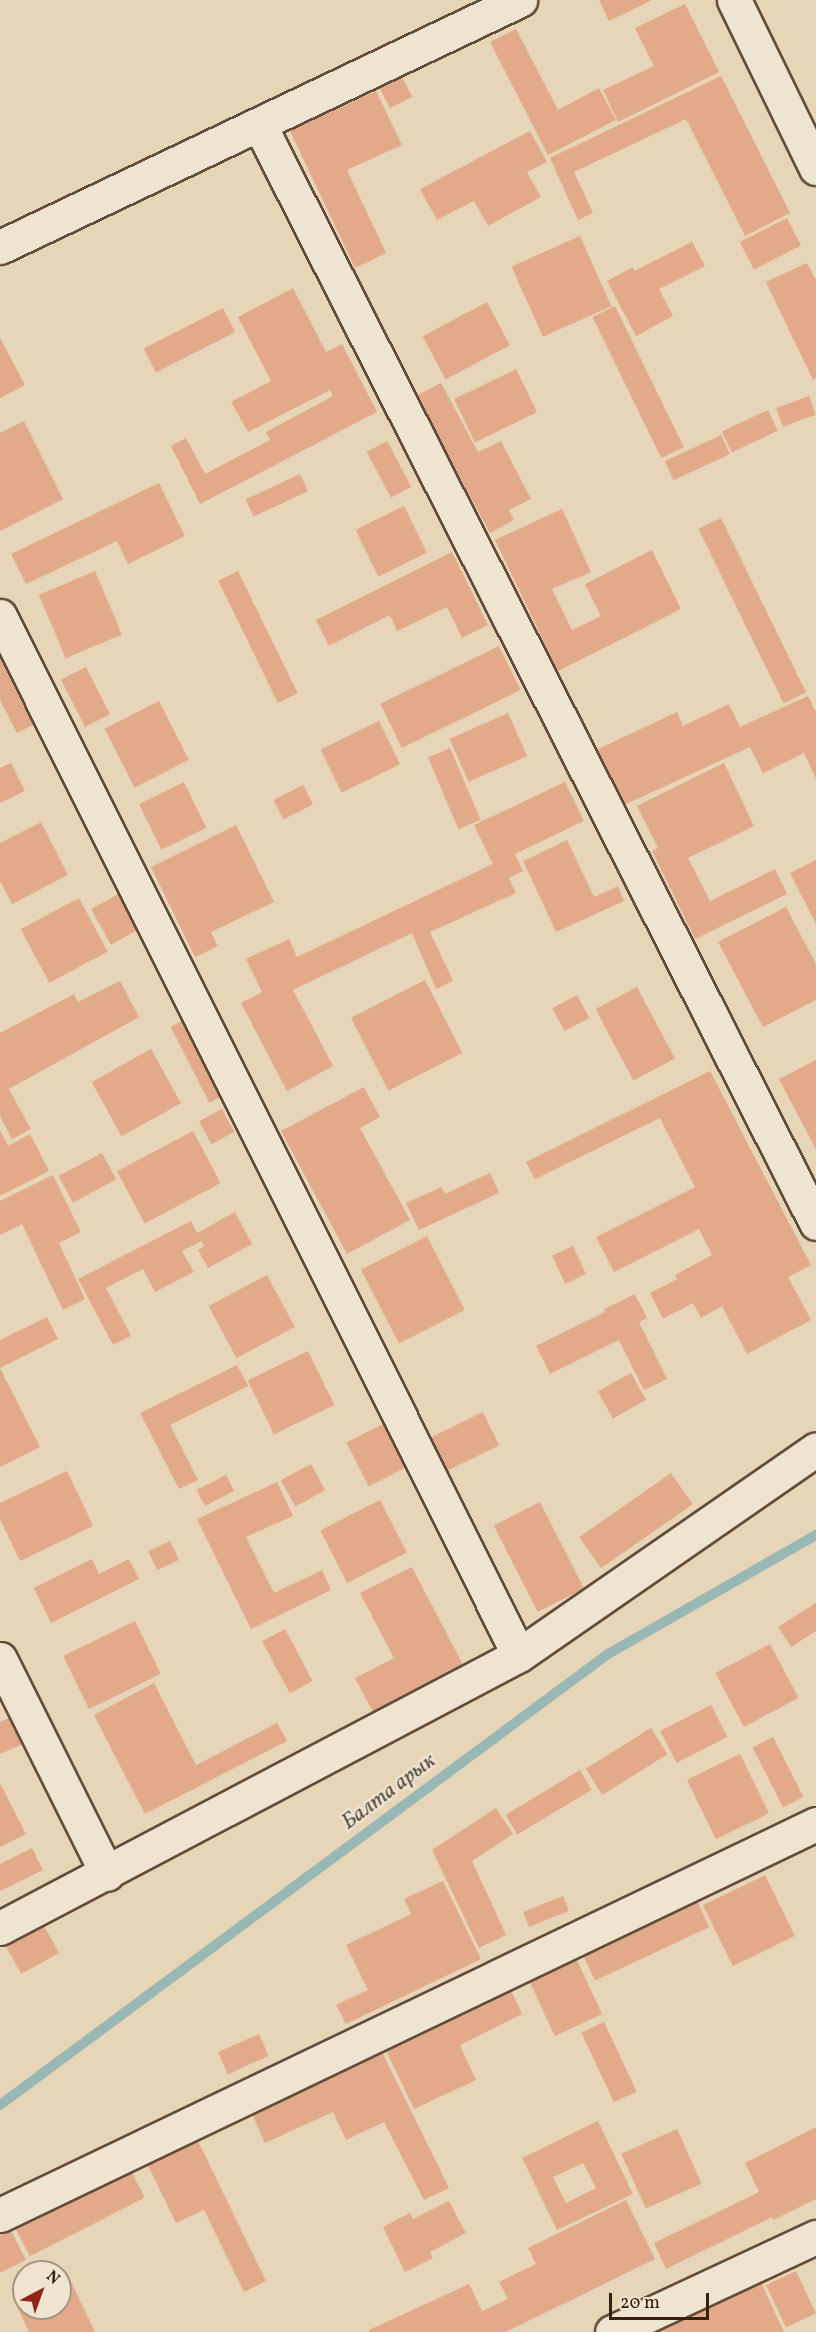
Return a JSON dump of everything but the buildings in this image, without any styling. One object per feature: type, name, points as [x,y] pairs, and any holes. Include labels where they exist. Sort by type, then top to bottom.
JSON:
[{"type":"street","points":[[0,247],[520,0]]},
{"type":"street","points":[[734,0],[816,168]]},
{"type":"street","points":[[259,124],[816,1223]]},
{"type":"street","points":[[0,616],[519,1655]]},
{"type":"street","points":[[0,1928],[107,1874],[519,1655],[816,1449]]},
{"type":"street","points":[[0,1659],[107,1874]]},
{"type":"street","points":[[0,2215],[816,1824]]},
{"type":"street","points":[[612,2332],[816,2237]]},
{"type":"waterway","name":"Балта арык","points":[[0,2105],[608,1654],[816,1535]]}]
